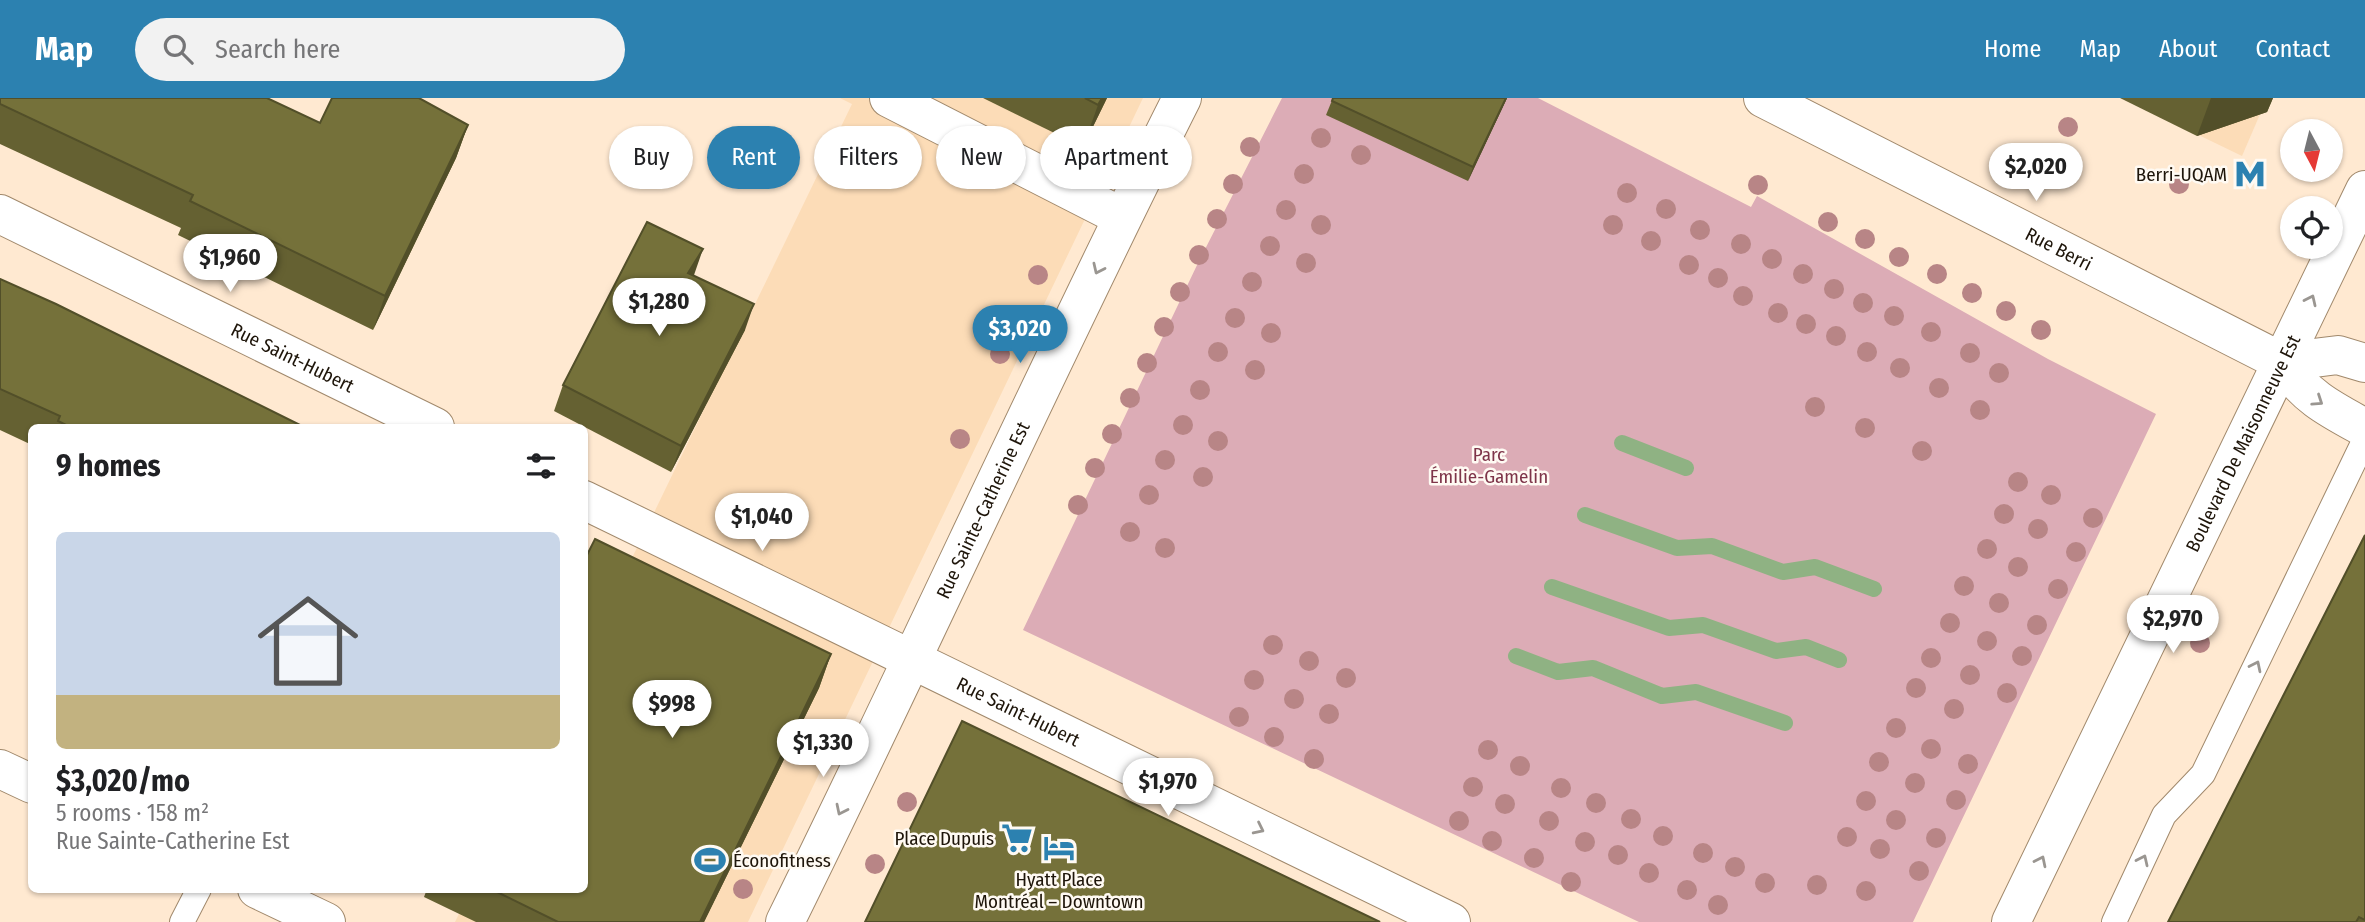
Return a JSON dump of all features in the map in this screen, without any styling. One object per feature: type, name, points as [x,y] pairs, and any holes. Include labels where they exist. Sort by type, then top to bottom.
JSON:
[{"type":"street","points":[[889,98],[1122,216]]},
{"type":"street","name":"Rue Sainte-Catherine Est","points":[[785,922],[1122,216],[1182,98]]},
{"type":"street","name":"Rue Berri","points":[[1763,98],[2282,362],[2303,391],[2314,400],[2365,428]]},
{"type":"street","name":"Boulevard De Maisonneuve Est","points":[[2011,922],[2365,190]]},
{"type":"street","name":"Rue Saint-Hubert","points":[[0,214],[429,424]]},
{"type":"street","points":[[2282,362],[2338,355],[2365,363]]},
{"type":"street","name":"Rue Saint-Hubert","points":[[588,502],[1451,922]]},
{"type":"street","points":[[0,769],[28,782]]},
{"type":"street","points":[[265,893],[326,922]]},
{"type":"lane","points":[[2114,922],[2164,815],[2203,774],[2365,439]]},
{"type":"lane","points":[[182,922],[197,893]]},
{"type":"shaded area","points":[[840,98],[1143,98],[1130,126],[1040,126],[1040,189],[1099,189],[748,922],[455,922],[469,893],[588,893],[588,649],[814,182],[814,189],[922,189],[922,126],[841,126],[852,104]]},
{"type":"shaded area","points":[[2122,98],[2267,98],[2242,156]]},
{"type":"green space","name":"Parc Émilie-Gamelin","points":[[1282,98],[1538,98],[1751,207],[1757,196],[2048,359],[2156,414],[1913,922],[1639,922],[1023,630],[1198,263]]},
{"type":"building","points":[[0,98],[267,98],[320,123],[332,98],[419,98],[468,125],[385,296],[190,201],[193,195],[0,104]]},
{"type":"building","points":[[1085,98],[1102,98],[1098,105]]},
{"type":"building","points":[[1333,98],[1506,98],[1473,167],[1332,101]]},
{"type":"building","points":[[647,222],[703,249],[688,273],[754,304],[681,446],[563,385]]},
{"type":"building","points":[[0,279],[298,424],[64,424],[58,421],[60,416],[0,389]]},
{"type":"building","points":[[2365,535],[2365,920],[2359,917],[2356,922],[2168,922]]},
{"type":"building","points":[[595,539],[831,654],[700,922],[558,922],[499,893],[588,893],[588,553]]},
{"type":"building","name":"Place Dupuis","points":[[962,721],[1380,922],[865,922]]},
{"type":"waterway","points":[[1622,443],[1686,468]]},
{"type":"waterway","points":[[1585,515],[1677,548],[1712,546],[1783,572],[1815,567],[1874,589]]},
{"type":"waterway","points":[[1552,587],[1669,628],[1703,625],[1776,651],[1806,647],[1839,660]]},
{"type":"waterway","points":[[1516,656],[1558,672],[1593,668],[1662,696],[1696,692],[1785,723]]},
{"type":"place","name":"Berri-UQAM","points":[[2250,174]]},
{"type":"place","name":"Place Dupuis","points":[[1017,838]]},
{"type":"place","name":"Hyatt Place Montréal – Downtown","points":[[1059,848]]},
{"type":"place","name":"Éconofitness","points":[[710,860]]}]
